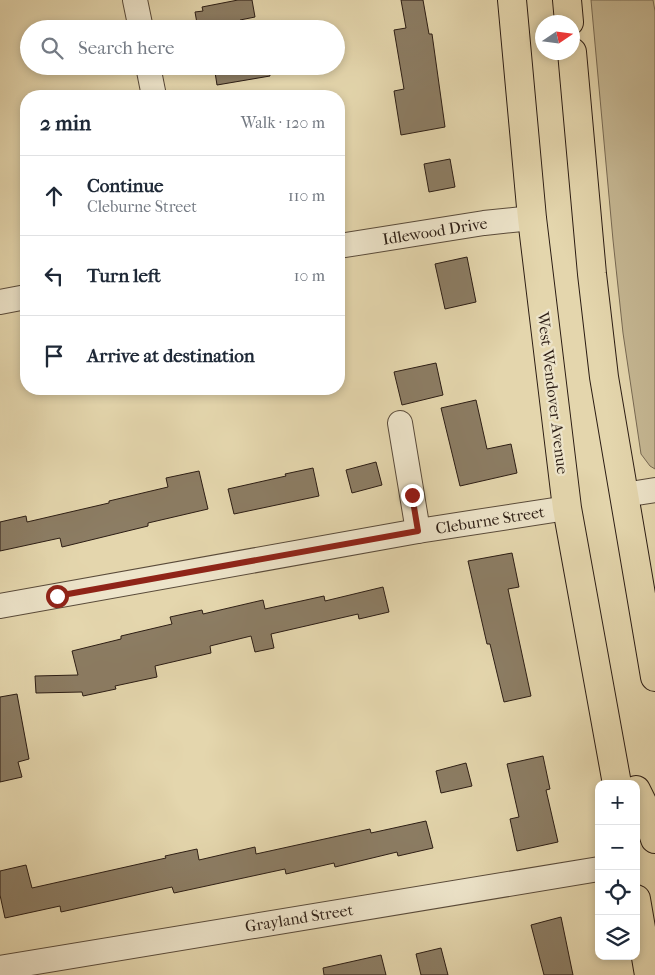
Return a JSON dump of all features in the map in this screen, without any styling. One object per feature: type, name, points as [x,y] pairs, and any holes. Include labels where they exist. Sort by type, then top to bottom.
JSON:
[{"type":"highway","name":"West Wendover Avenue","points":[[512,0],[532,218],[567,508],[616,780]]},
{"type":"highway","points":[[567,0],[568,15]]},
{"type":"highway","points":[[573,60],[592,274],[604,377],[655,677]]},
{"type":"highway","points":[[607,728],[632,780]]},
{"type":"highway","points":[[640,798],[655,839]]},
{"type":"highway","points":[[639,915],[649,975]]},
{"type":"street","points":[[135,0],[139,20]]},
{"type":"street","points":[[150,75],[153,90]]},
{"type":"street","name":"Idlewood Drive","points":[[345,245],[484,223],[532,218]]},
{"type":"street","points":[[0,302],[20,298]]},
{"type":"street","points":[[400,423],[418,531]]},
{"type":"street","points":[[624,495],[655,490]]},
{"type":"street","name":"Cleburne Street","points":[[0,606],[418,531],[567,508]]},
{"type":"street","name":"Grayland Street","points":[[0,968],[595,870]]},
{"type":"shaded area","points":[[591,0],[653,0],[655,11],[655,469],[650,466],[641,454],[623,333]]},
{"type":"building","points":[[238,0],[252,0],[255,17],[240,20],[196,20],[195,12],[203,11],[202,7]]},
{"type":"building","points":[[401,0],[423,0],[429,34],[432,34],[445,127],[401,135],[394,91],[404,89],[394,30],[406,28]]},
{"type":"building","points":[[215,75],[270,75],[270,76],[217,85]]},
{"type":"building","points":[[450,159],[455,187],[429,192],[424,164]]},
{"type":"building","points":[[467,257],[476,302],[445,309],[435,264]]},
{"type":"building","points":[[436,363],[443,395],[402,405],[394,372]]},
{"type":"building","points":[[476,400],[487,449],[511,444],[517,473],[460,486],[441,408]]},
{"type":"building","points":[[376,462],[382,485],[352,493],[346,470]]},
{"type":"building","points":[[313,468],[319,496],[234,514],[228,489]]},
{"type":"building","points":[[199,471],[208,509],[148,523],[148,526],[62,547],[60,538],[0,551],[0,522],[26,516],[27,522],[109,503],[109,501],[168,487],[166,478]]},
{"type":"building","points":[[512,553],[519,587],[508,589],[531,696],[504,702],[490,644],[487,644],[468,561]]},
{"type":"building","points":[[383,587],[389,612],[359,619],[358,614],[271,634],[274,648],[255,652],[251,636],[210,646],[211,653],[155,666],[157,677],[115,686],[116,689],[83,696],[82,692],[36,693],[35,676],[78,675],[72,651],[121,639],[121,636],[172,624],[170,617],[202,610],[203,614],[263,600],[265,609],[324,596],[325,601]]},
{"type":"building","points":[[17,694],[29,759],[18,762],[22,777],[0,782],[0,697]]},
{"type":"building","points":[[543,756],[550,789],[546,790],[558,842],[517,851],[510,819],[519,817],[507,764]]},
{"type":"building","points":[[466,763],[472,786],[441,793],[436,771]]},
{"type":"building","points":[[426,821],[433,848],[398,856],[397,852],[335,867],[334,863],[286,874],[285,869],[174,893],[172,887],[61,912],[60,906],[5,918],[0,895],[0,871],[26,865],[32,888],[166,858],[165,856],[197,849],[199,860],[255,847],[256,854],[370,829],[371,833]]},
{"type":"building","points":[[561,917],[573,975],[544,975],[531,925]]},
{"type":"building","points":[[441,948],[448,975],[421,975],[416,954]]},
{"type":"building","points":[[381,955],[386,975],[324,975],[323,968]]},
{"type":"route","points":[[57,596],[418,531],[412,495]]}]
